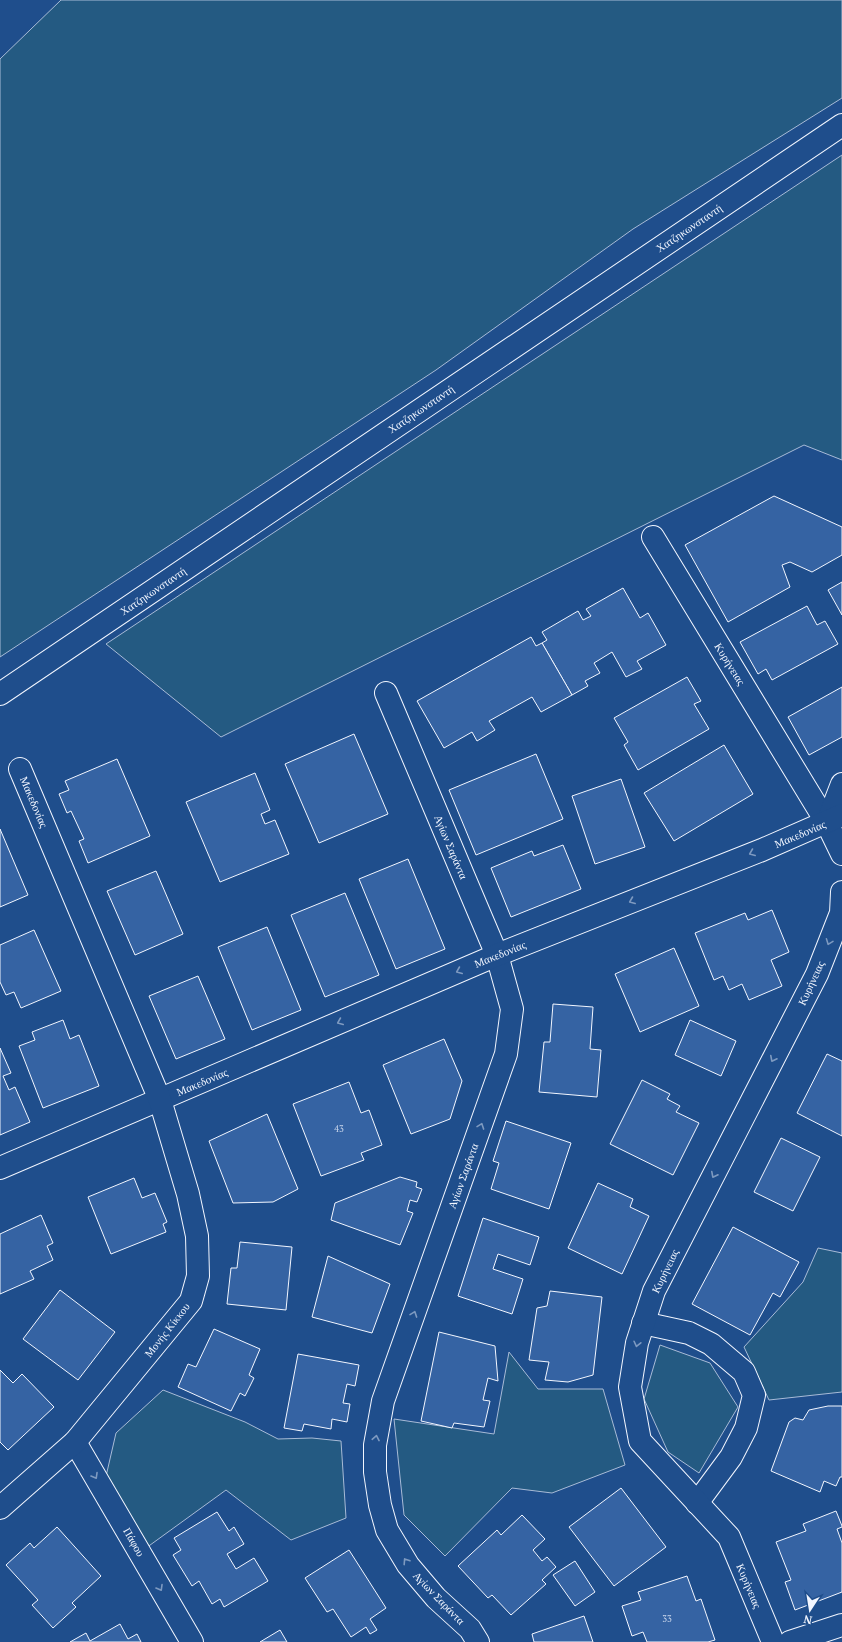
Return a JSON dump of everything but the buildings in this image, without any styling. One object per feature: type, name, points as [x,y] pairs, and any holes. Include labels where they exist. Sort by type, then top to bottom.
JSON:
[{"type":"street","name":"Χατζηκωνσταντή","points":[[0,694],[842,125]]},
{"type":"street","name":"Κυρήνειας","points":[[653,537],[835,819],[842,854]]},
{"type":"street","name":"Αγίων Σαράντα","points":[[386,693],[497,955],[512,1009],[506,1054],[383,1401],[374,1445],[380,1505],[387,1530],[408,1565],[436,1598],[470,1629],[478,1642]]},
{"type":"street","name":"Μακεδονίας","points":[[20,769],[160,1100]]},
{"type":"street","points":[[835,819],[842,784]]},
{"type":"street","name":"Μακεδονίας","points":[[0,1168],[497,955],[835,819]]},
{"type":"street","name":"Κυρήνειας","points":[[772,1642],[729,1537],[640,1441],[630,1387],[637,1343],[654,1291],[817,974],[840,913],[842,892]]},
{"type":"street","name":"Μονής Κίκκου","points":[[0,1508],[75,1442],[191,1301],[198,1276],[197,1236],[188,1194],[160,1100]]},
{"type":"street","points":[[644,1323],[688,1332],[711,1344],[744,1372],[754,1395],[746,1428],[731,1457],[697,1503]]},
{"type":"street","name":"Πάφου","points":[[75,1442],[192,1642]]},
{"type":"street","points":[[790,1642],[842,1624]]},
{"type":"shaded area","points":[[61,0],[842,0],[842,98],[633,229],[436,370],[0,657],[0,59]]},
{"type":"shaded area","points":[[842,155],[842,460],[804,445],[221,737],[106,644]]},
{"type":"shaded area","points":[[818,1248],[842,1253],[842,1392],[769,1400],[744,1347],[803,1282]]},
{"type":"shaded area","points":[[660,1345],[710,1363],[738,1407],[699,1473],[668,1452],[644,1399]]},
{"type":"shaded area","points":[[509,1352],[538,1389],[603,1389],[625,1465],[552,1493],[512,1488],[445,1556],[404,1515],[394,1419],[494,1434]]},
{"type":"shaded area","points":[[163,1390],[245,1422],[278,1439],[312,1438],[341,1441],[346,1518],[291,1540],[226,1490],[146,1548],[104,1485],[116,1433]]}]
